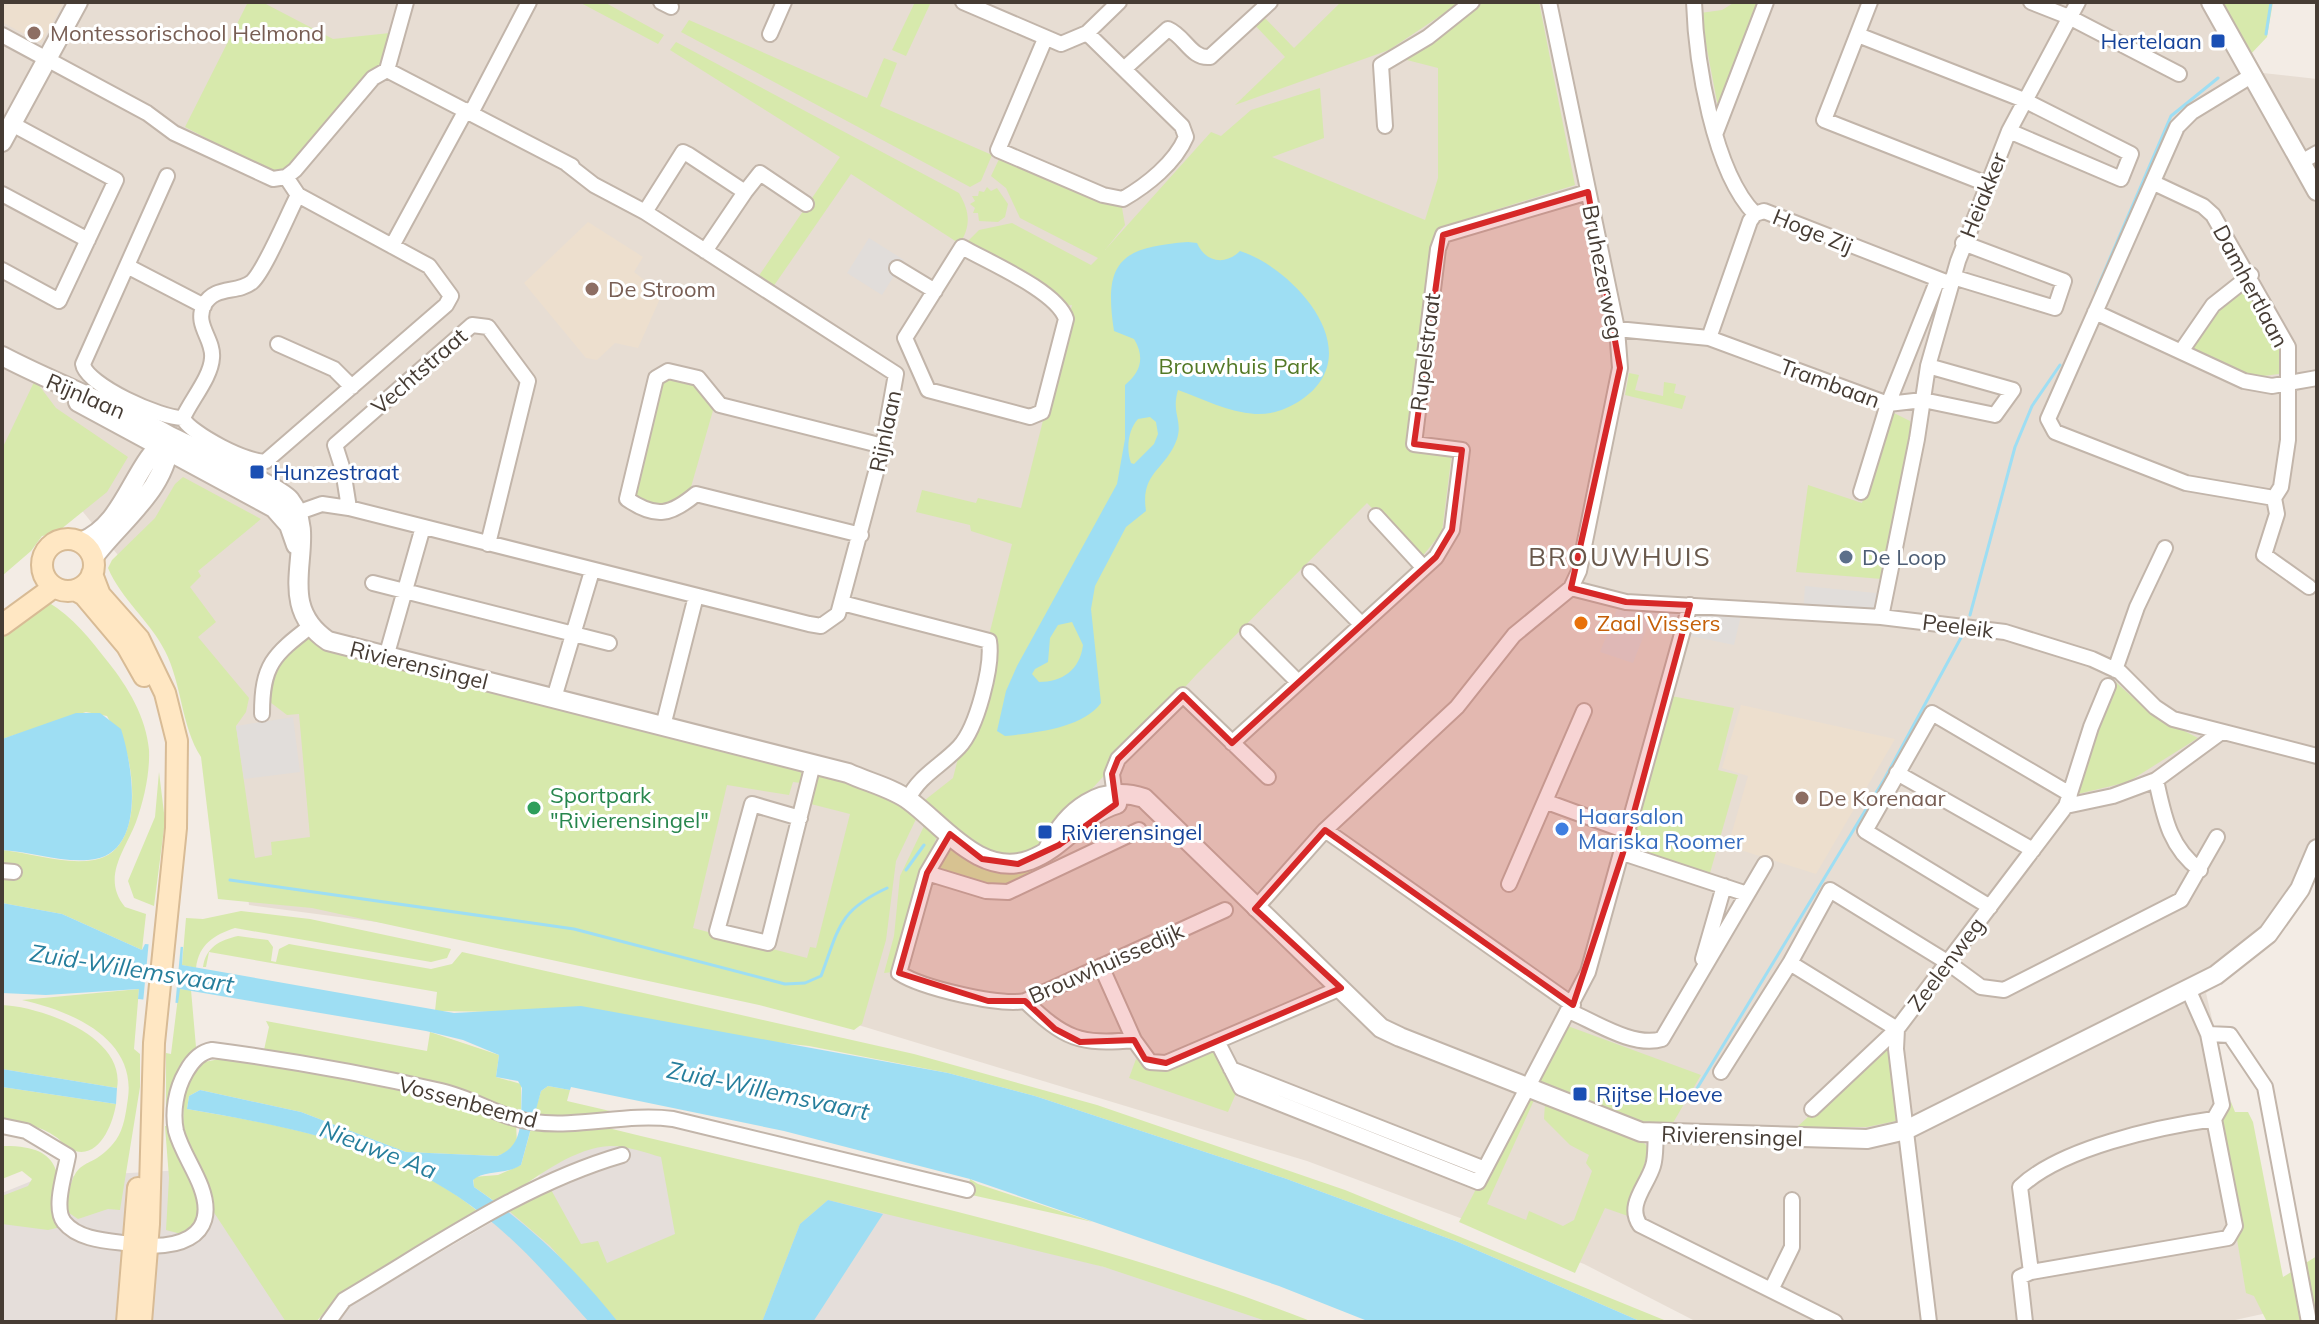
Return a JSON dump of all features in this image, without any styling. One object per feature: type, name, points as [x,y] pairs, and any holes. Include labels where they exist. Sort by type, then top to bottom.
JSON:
[{"type":"main road","points":[[141,1322],[142,1150],[151,1122],[154,1043],[176,828],[176,757],[174,720],[139,639],[100,595],[89,558],[66,539],[51,546],[43,559],[58,584],[84,595],[127,646],[154,696],[176,757]]},
{"type":"main road","points":[[2,613],[58,584],[85,584],[89,558]]},
{"type":"main road","points":[[2,625],[58,584]]},
{"type":"main road","points":[[127,1322],[140,1245]]},
{"type":"street","points":[[2,142],[78,2]]},
{"type":"street","points":[[2,35],[153,117],[174,133],[195,140],[273,179],[286,177],[373,78],[387,70],[406,2]]},
{"type":"street","points":[[392,246],[529,2]]},
{"type":"street","points":[[770,34],[784,2]]},
{"type":"street","points":[[963,2],[1061,44],[1087,33],[1119,2]]},
{"type":"street","points":[[1124,69],[1168,29],[1177,33],[1204,58],[1210,57],[1270,2]]},
{"type":"street","points":[[1385,126],[1381,65],[1428,37],[1472,2]]},
{"type":"street","name":"Bruhezerweg","points":[[1549,2],[1617,329],[1620,368],[1591,519],[1579,571],[1571,588]]},
{"type":"street","points":[[1694,2],[1699,74],[1716,132],[1743,202],[1755,214]]},
{"type":"street","points":[[1716,132],[1766,2]]},
{"type":"street","points":[[1870,2],[1824,120],[1987,184]]},
{"type":"street","points":[[2031,2],[2069,17],[2179,74]]},
{"type":"street","name":"Heiakker","points":[[1861,492],[1888,404],[1947,280],[2009,131],[2078,2]]},
{"type":"street","points":[[2211,2],[2251,76],[2309,157],[2317,191]]},
{"type":"street","points":[[1045,39],[998,150],[1103,195],[1123,199],[1160,171],[1181,148],[1186,137],[1182,126],[1087,33]]},
{"type":"street","points":[[1858,35],[2024,100],[2131,154],[2121,179],[2009,131]]},
{"type":"street","name":"Rijnlaan","points":[[387,70],[567,164],[594,185],[645,212],[896,374],[883,446],[842,603]]},
{"type":"street","points":[[2251,76],[2192,112],[2177,127],[2050,414],[2049,425],[2055,432],[2186,483],[2274,498]]},
{"type":"street","points":[[2,270],[59,301],[116,180],[12,124]]},
{"type":"street","points":[[645,212],[683,152],[745,192]]},
{"type":"street","points":[[705,251],[760,173],[806,204]]},
{"type":"street","points":[[167,176],[84,358],[84,369],[92,380],[165,417],[183,418]]},
{"type":"street","points":[[183,418],[190,429],[261,463],[446,305],[451,296],[429,266],[298,195],[286,177]]},
{"type":"street","name":"Damhertlaan","points":[[2154,183],[2203,206],[2213,215],[2251,275],[2285,340],[2290,383],[2286,452],[2281,487],[2274,498],[2277,514],[2264,555],[2309,587]]},
{"type":"street","name":"Rupelstraat","points":[[1232,743],[1436,557],[1452,530],[1462,450],[1414,444],[1438,249],[1443,235],[1588,192]]},
{"type":"street","points":[[2,194],[88,240]]},
{"type":"street","points":[[183,418],[212,362],[210,346],[201,325],[204,306],[217,292],[239,288],[255,278],[298,195]]},
{"type":"street","name":"Hoge Zij","points":[[1709,338],[1755,214],[1764,211],[1947,280],[2055,308],[2064,281],[1963,243]]},
{"type":"street","points":[[962,247],[1057,303],[1066,319],[1042,412],[1030,417],[928,390],[916,368],[905,338],[962,247]]},
{"type":"street","points":[[127,266],[204,306]]},
{"type":"street","points":[[897,268],[935,291]]},
{"type":"street","points":[[2182,350],[2213,305],[2251,275]]},
{"type":"street","name":"Heiakker","points":[[1923,400],[1947,280]]},
{"type":"street","points":[[2095,312],[2244,381],[2272,386],[2317,378]]},
{"type":"street","name":"Vechtstraat","points":[[349,508],[335,445],[472,325],[479,324],[488,327],[528,381],[488,544]]},
{"type":"street","name":"Trambaan","points":[[1617,329],[1709,338],[1888,404],[1923,400],[1995,415],[2013,390],[1928,366]]},
{"type":"street","points":[[278,344],[334,369],[352,387]]},
{"type":"street","name":"Rijnlaan","points":[[2,356],[165,446]]},
{"type":"street","points":[[896,374],[916,368]]},
{"type":"street","points":[[861,535],[696,494],[676,511],[667,513],[640,508],[627,499],[659,373],[698,378],[717,404],[883,446]]},
{"type":"street","points":[[1881,617],[1923,400]]},
{"type":"street","points":[[89,558],[112,517],[165,446],[290,515],[322,504],[349,508],[821,626],[838,614],[842,603],[989,641],[991,656],[972,727],[962,744],[917,780],[908,799]]},
{"type":"street","points":[[262,714],[263,676],[270,662],[311,626],[300,603],[298,552],[290,515]]},
{"type":"street","points":[[1376,516],[1423,567]]},
{"type":"street","points":[[386,657],[423,527]]},
{"type":"street","points":[[2115,670],[2137,607],[2165,548]]},
{"type":"street","points":[[554,698],[592,571]]},
{"type":"street","points":[[1310,572],[1361,624]]},
{"type":"street","points":[[373,583],[609,643]]},
{"type":"street","points":[[1255,909],[1325,830],[1457,707],[1514,635],[1571,588]]},
{"type":"street","name":"Peeleik","points":[[1571,588],[1626,602],[1881,617],[2005,632],[2092,659],[2115,670],[2173,719],[2317,756]]},
{"type":"street","points":[[663,726],[696,596]]},
{"type":"street","points":[[1217,1041],[1241,1088],[1478,1182],[1588,972],[1690,605]]},
{"type":"street","name":"Rivierensingel","points":[[311,626],[328,641],[386,657],[848,773],[908,799],[982,859],[998,864],[1018,864],[1035,859],[1048,849],[1081,806],[1115,798],[1144,798],[1381,1028],[1525,1088],[1641,1132],[1656,1134],[1867,1139],[1906,1130],[2189,991],[2268,934],[2300,889],[2317,849]]},
{"type":"street","points":[[1248,632],[1298,682]]},
{"type":"street","name":"Zeelenweg","points":[[1812,1109],[1897,1029],[2068,800],[2091,727],[2108,686]]},
{"type":"street","points":[[1115,798],[1112,774],[1118,759],[1183,695],[1268,777]]},
{"type":"street","points":[[1509,884],[1584,711]]},
{"type":"street","points":[[1990,907],[1865,831],[1932,713],[2068,800],[2113,796],[2156,780],[2220,733]]},
{"type":"street","points":[[800,818],[752,804],[717,931],[768,943],[800,818],[813,764]]},
{"type":"street","points":[[1897,773],[2033,850]]},
{"type":"street","points":[[2156,780],[2169,836],[2186,860],[2200,870]]},
{"type":"street","points":[[1547,802],[1629,832]]},
{"type":"street","points":[[927,873],[986,891],[1008,892],[1139,830]]},
{"type":"street","points":[[1325,830],[1571,1008],[1651,1042],[1662,1039],[1765,864]]},
{"type":"street","name":"Brouwhuissedijk","points":[[950,834],[927,873],[899,973],[988,1001],[1009,1004],[1025,1001],[1225,910]]},
{"type":"street","points":[[1721,1072],[1790,963],[1830,890],[1947,962],[1981,987],[2004,990],[2181,900],[2217,837]]},
{"type":"street","points":[[1623,853],[1747,894]]},
{"type":"street","points":[[1696,981],[1724,886]]},
{"type":"street","points":[[1790,963],[1897,1029],[1896,1049],[1929,1322]]},
{"type":"street","points":[[1101,966],[1145,1059],[1166,1063],[1341,988]]},
{"type":"street","points":[[2025,1322],[2020,1277],[2031,1272],[2228,1238],[2235,1226],[2214,1119],[2222,1105],[2208,1034],[2189,991]]},
{"type":"street","points":[[1025,1001],[1055,1029],[1080,1042],[1134,1040]]},
{"type":"street","points":[[2208,1034],[2230,1035],[2265,1087],[2309,1322]]},
{"type":"street","name":"Vossenbeemd","points":[[140,1245],[174,1246],[186,1241],[203,1219],[203,1195],[177,1134],[175,1119],[180,1085],[194,1060],[204,1051],[229,1052],[442,1091],[526,1121],[565,1124],[644,1116],[673,1119],[967,1190]]},
{"type":"street","points":[[2031,1272],[2018,1195],[2020,1187],[2027,1180],[2059,1162],[2128,1137],[2214,1119]]},
{"type":"street","points":[[2,1126],[26,1131],[68,1156],[60,1207],[63,1220],[72,1230],[101,1240],[140,1245]]},
{"type":"street","points":[[1656,1134],[1654,1165],[1635,1206],[1634,1216],[1640,1225],[1835,1322]]},
{"type":"street","points":[[328,1322],[344,1300],[509,1203],[581,1167],[622,1155]]},
{"type":"street","points":[[1771,1290],[1792,1247],[1792,1200]]},
{"type":"highlighted area","points":[[1588,192],[1620,368],[1571,588],[1626,602],[1690,605],[1623,853],[1573,1005],[1325,830],[1255,909],[1341,988],[1166,1063],[1145,1059],[1134,1040],[1080,1042],[1055,1029],[1025,1001],[988,1001],[899,973],[927,873],[950,834],[982,859],[1018,864],[1059,845],[1116,804],[1112,774],[1118,759],[1183,695],[1232,743],[1436,557],[1452,530],[1462,450],[1414,444],[1443,235]]},
{"type":"shaded area","points":[[2,2],[2225,2],[2263,73],[2317,79],[2317,866],[2264,951],[2206,993],[2231,1102],[2267,1313],[2226,1322],[1697,1322],[1584,1264],[1307,1161],[865,1027],[551,945],[249,905],[224,720],[185,638],[71,497],[2,481]]},
{"type":"shaded area","name":"Montessorischool Helmond","points":[[2,2],[64,2],[41,43],[2,22]]},
{"type":"shaded area","name":"De Stroom","points":[[588,222],[643,257],[634,272],[662,294],[638,348],[615,343],[597,360],[586,358],[524,283]]},
{"type":"shaded area","points":[[869,238],[904,260],[882,295],[847,273]]},
{"type":"shaded area","points":[[1805,586],[1886,594],[1881,620],[1803,615]]},
{"type":"shaded area","points":[[1621,599],[1743,607],[1734,645],[1647,627],[1633,663],[1600,652]]},
{"type":"shaded area","name":"De Korenaar","points":[[1741,705],[1895,739],[1816,874],[1728,846],[1748,776],[1722,768]]},
{"type":"shaded area","points":[[293,717],[300,772],[244,779],[236,726]]},
{"type":"shaded area","points":[[625,1136],[1196,1292],[1275,1322],[321,1322],[516,1208],[559,1149]]},
{"type":"shaded area","points":[[184,1170],[299,1322],[2,1322],[2,1193],[39,1178]]},
{"type":"green space","points":[[248,2],[262,2],[333,39],[390,33],[382,62],[289,170],[272,173],[185,127]]},
{"type":"green space","points":[[579,2],[604,2],[664,35],[658,44]]},
{"type":"green space","points":[[915,2],[931,2],[906,56],[892,50]]},
{"type":"green space","points":[[1341,2],[1461,2],[1389,50],[1235,105],[1285,57],[1251,21],[1260,13],[1294,48]]},
{"type":"green space","name":"Brouwhuis Park","points":[[1479,2],[1539,2],[1575,185],[1441,227],[1406,445],[1452,452],[1442,532],[1421,558],[1367,503],[1196,675],[1037,849],[1006,861],[975,846],[925,800],[953,778],[1012,544],[971,531],[970,525],[916,512],[922,490],[976,503],[978,498],[1021,508],[1072,305],[1066,306],[967,242],[979,230],[1012,223],[1091,265],[1098,258],[1020,218],[1006,188],[991,176],[1001,155],[1121,202],[1125,225],[1105,250],[1211,132],[1221,136],[1251,110],[1320,88],[1324,138],[1272,157],[1425,220],[1438,178],[1438,68],[1399,58]]},
{"type":"green space","points":[[1735,2],[1760,2],[1719,112],[1700,13],[1722,10]]},
{"type":"green space","points":[[2222,2],[2273,2],[2267,37],[2249,56]]},
{"type":"green space","points":[[689,20],[867,98],[884,58],[897,63],[880,106],[992,155],[981,181],[970,187],[681,32]]},
{"type":"green space","points":[[676,42],[959,193],[968,218],[960,244],[851,174],[773,287],[758,277],[840,157],[670,50]]},
{"type":"green space","points":[[987,187],[991,191],[997,188],[1008,204],[1005,217],[998,222],[979,221],[978,213],[973,213],[975,208],[970,204],[975,201],[972,196],[978,196],[979,191],[984,192]]},
{"type":"green space","points":[[2249,282],[2294,372],[2256,377],[2185,347],[2201,324]]},
{"type":"green space","points":[[1629,373],[1639,375],[1635,390],[1663,396],[1664,382],[1676,384],[1674,393],[1686,396],[1682,409],[1625,395]]},
{"type":"green space","points":[[663,376],[700,385],[714,407],[689,494],[665,508],[632,500]]},
{"type":"green space","points":[[35,380],[56,408],[128,457],[107,492],[55,534],[42,536],[31,551],[2,576],[2,449]]},
{"type":"green space","points":[[1892,412],[1910,421],[1911,427],[1882,579],[1796,572],[1808,485],[1862,503]]},
{"type":"green space","points":[[183,477],[261,519],[198,571],[201,576],[190,587],[216,622],[198,637],[249,698],[246,712],[236,726],[255,858],[272,855],[271,842],[310,837],[299,714],[287,715],[262,696],[264,678],[307,631],[801,768],[801,783],[793,782],[789,795],[727,785],[693,928],[807,958],[810,947],[816,948],[850,814],[807,803],[818,770],[902,803],[917,817],[896,861],[886,940],[862,1024],[854,1030],[759,1005],[312,908],[218,899],[201,757],[189,732],[171,664],[159,640],[120,590],[108,568],[112,560],[155,518],[175,484]]},
{"type":"green space","points":[[48,602],[88,637],[108,662],[129,692],[144,726],[149,750],[146,786],[142,805],[115,875],[118,896],[125,907],[146,914],[142,950],[62,914],[2,903],[2,875],[18,879],[20,868],[2,865],[2,850],[60,860],[94,860],[108,855],[119,845],[130,817],[132,784],[127,754],[107,716],[86,712],[2,739],[2,637]]},
{"type":"green space","points":[[2109,676],[2151,714],[2198,738],[2128,782],[2078,794],[2074,791]]},
{"type":"green space","points":[[1666,695],[1734,708],[1718,770],[1738,775],[1710,873],[1624,848]]},
{"type":"green space","points":[[159,772],[165,821],[154,906],[134,898],[128,881],[155,817]]},
{"type":"green space","points":[[926,822],[938,832],[893,972],[884,973],[894,936],[900,876]]},
{"type":"green space","points":[[952,849],[991,871],[1011,873],[1044,869],[997,888],[937,871],[936,862],[944,852]]},
{"type":"green space","points":[[241,911],[310,919],[451,949],[447,958],[431,962],[235,928],[220,934],[204,947],[196,968],[182,965],[186,918],[203,919]]},
{"type":"green space","points":[[238,936],[268,940],[273,947],[271,961],[276,962],[279,949],[289,944],[431,969],[452,964],[462,952],[914,1054],[1097,1105],[1345,1190],[1669,1322],[1642,1322],[1458,1242],[1284,1178],[1035,1096],[948,1073],[809,1046],[508,1012],[435,1011],[437,992],[209,952],[206,967],[203,967],[207,954],[211,949]]},
{"type":"green space","points":[[139,989],[134,1049],[140,1054],[140,1087],[120,1210],[108,1209],[78,1219],[66,1211],[73,1178],[78,1170],[98,1158],[119,1136],[128,1098],[128,1077],[122,1059],[96,1031],[60,1012],[22,1000]]},
{"type":"green space","points":[[179,989],[191,990],[196,1047],[177,1073],[170,1091],[166,1118],[166,1053],[171,1054]]},
{"type":"green space","points":[[2,1005],[59,1019],[95,1040],[109,1054],[116,1070],[117,1088],[2,1069]]},
{"type":"green space","points":[[266,1021],[427,1051],[430,1032],[499,1055],[496,1077],[521,1084],[521,1116],[381,1074],[264,1050],[269,1027]]},
{"type":"green space","points":[[1565,1025],[1701,1075],[1670,1128],[1637,1121],[1532,1079]]},
{"type":"green space","points":[[1888,1044],[1896,1121],[1867,1127],[1797,1127]]},
{"type":"green space","points":[[1215,1048],[1237,1091],[1228,1112],[1129,1078],[1136,1059],[1148,1068]]},
{"type":"green space","points":[[230,1057],[442,1099],[516,1123],[517,1144],[511,1151],[497,1156],[406,1152],[301,1112],[200,1090],[189,1096],[187,1109],[302,1132],[378,1155],[448,1190],[480,1213],[336,1298],[317,1321],[286,1322],[209,1205],[183,1130],[184,1086],[204,1062]]},
{"type":"green space","points":[[548,1086],[570,1090],[567,1101],[610,1111],[567,1121],[533,1117],[541,1091]]},
{"type":"green space","points":[[2,1087],[116,1104],[108,1131],[102,1139],[89,1151],[80,1152],[68,1148],[37,1127],[2,1123]]},
{"type":"green space","points":[[1525,1094],[1535,1098],[1487,1204],[1526,1220],[1529,1211],[1563,1226],[1574,1220],[1592,1171],[1586,1163],[1589,1155],[1570,1145],[1544,1119],[1545,1103],[1642,1141],[1648,1147],[1642,1177],[1628,1216],[1605,1208],[1575,1273],[1459,1222]]},
{"type":"green space","points":[[2231,1102],[2235,1112],[2248,1112],[2253,1122],[2283,1277],[2317,1256],[2317,1322],[2267,1322],[2254,1296],[2246,1293],[2218,1126]]},
{"type":"green space","points":[[532,1125],[600,1126],[960,1212],[1138,1262],[1313,1322],[1269,1322],[1104,1267],[828,1200],[800,1224],[762,1322],[618,1322],[550,1246],[508,1210],[549,1186],[581,1244],[598,1241],[607,1263],[675,1234],[661,1157],[624,1147],[596,1148],[566,1159],[497,1203],[474,1187],[473,1177],[498,1175],[521,1165]]},
{"type":"green space","points":[[165,1126],[169,1126],[198,1205],[195,1225],[181,1234],[166,1230],[169,1178]]},
{"type":"green space","points":[[2,1146],[38,1151],[55,1167],[61,1227],[48,1230],[2,1224],[2,1196],[28,1186],[32,1179],[22,1171],[2,1179]]},
{"type":"green space","points":[[970,1179],[978,1184],[1093,1222],[967,1194]]},
{"type":"water","points":[[1197,243],[1205,254],[1216,260],[1228,259],[1240,251],[1261,260],[1301,293],[1317,314],[1327,337],[1329,359],[1321,381],[1301,400],[1273,412],[1255,414],[1235,411],[1178,390],[1177,439],[1150,479],[1145,498],[1146,511],[1126,527],[1095,586],[1091,609],[1101,703],[1071,724],[1005,736],[997,731],[1006,691],[1017,666],[1117,484],[1125,439],[1125,385],[1135,375],[1140,358],[1134,339],[1114,331],[1111,307],[1115,273],[1132,254],[1165,244]],"holes":[[[1150,417],[1156,422],[1158,434],[1154,444],[1134,464],[1131,463],[1128,446],[1132,429],[1138,419]],[[1072,622],[1083,645],[1078,661],[1062,677],[1039,682],[1032,674],[1048,662],[1050,638],[1058,625]]]},
{"type":"water","points":[[76,713],[100,713],[121,729],[132,786],[132,807],[128,827],[120,843],[107,855],[88,860],[66,860],[2,850],[2,739]]},
{"type":"water","points":[[2,903],[62,914],[142,950],[145,944],[183,947],[182,965],[454,1013],[581,1006],[948,1073],[1035,1096],[1284,1178],[1458,1242],[1642,1322],[1370,1322],[1279,1286],[970,1179],[784,1131],[571,1087],[570,1090],[548,1086],[541,1091],[521,1165],[478,1177],[473,1180],[474,1187],[551,1249],[618,1322],[589,1322],[528,1255],[494,1224],[457,1196],[426,1178],[361,1149],[327,1139],[187,1109],[189,1096],[200,1090],[301,1112],[406,1152],[497,1156],[513,1145],[520,1129],[522,1088],[518,1081],[496,1077],[499,1055],[463,1040],[426,1031],[180,989],[178,1003],[138,999],[139,989],[46,995],[2,993]]},
{"type":"water","points":[[2,1069],[117,1088],[116,1104],[2,1087]]},
{"type":"water","points":[[828,1200],[883,1214],[813,1322],[762,1322],[800,1224]]},
{"type":"pier","points":[[149,940],[181,943],[175,1007],[143,1003]]},
{"type":"waterway","points":[[2266,34],[2271,2]]},
{"type":"waterway","points":[[2096,291],[2171,116],[2218,78]]},
{"type":"waterway","points":[[1970,615],[2015,447],[2032,406],[2060,365]]},
{"type":"waterway","points":[[1693,1095],[1885,778],[1963,634]]},
{"type":"waterway","points":[[906,870],[924,845]]},
{"type":"waterway","points":[[230,880],[574,929],[785,984],[805,983],[821,976],[837,933],[849,913],[887,888]]},
{"type":"place","name":"Montessorischool Helmond","points":[[34,33]]},
{"type":"place","name":"Hertelaan","points":[[2218,41]]},
{"type":"place","name":"De Stroom","points":[[592,289]]},
{"type":"place","name":"Hunzestraat","points":[[257,472]]},
{"type":"place","name":"De Loop","points":[[1846,557]]},
{"type":"place","name":"Zaal Vissers","points":[[1581,623]]},
{"type":"place","name":"De Korenaar","points":[[1802,798]]},
{"type":"place","name":"Sportpark \"Rivierensingel\"","points":[[534,808]]},
{"type":"place","name":"Haarsalon Mariska Roomer","points":[[1562,829]]},
{"type":"place","name":"Rivierensingel","points":[[1045,832]]},
{"type":"place","name":"Rijtse Hoeve","points":[[1580,1094]]},
{"type":"district","name":"BROUWHUIS","points":[[1620,557]]},
{"type":"water label","name":"Zuid-Willemsvaart","points":[[132,969]]},
{"type":"water label","name":"Zuid-Willemsvaart","points":[[768,1091]]},
{"type":"water label","name":"Nieuwe Aa","points":[[378,1150]]}]
